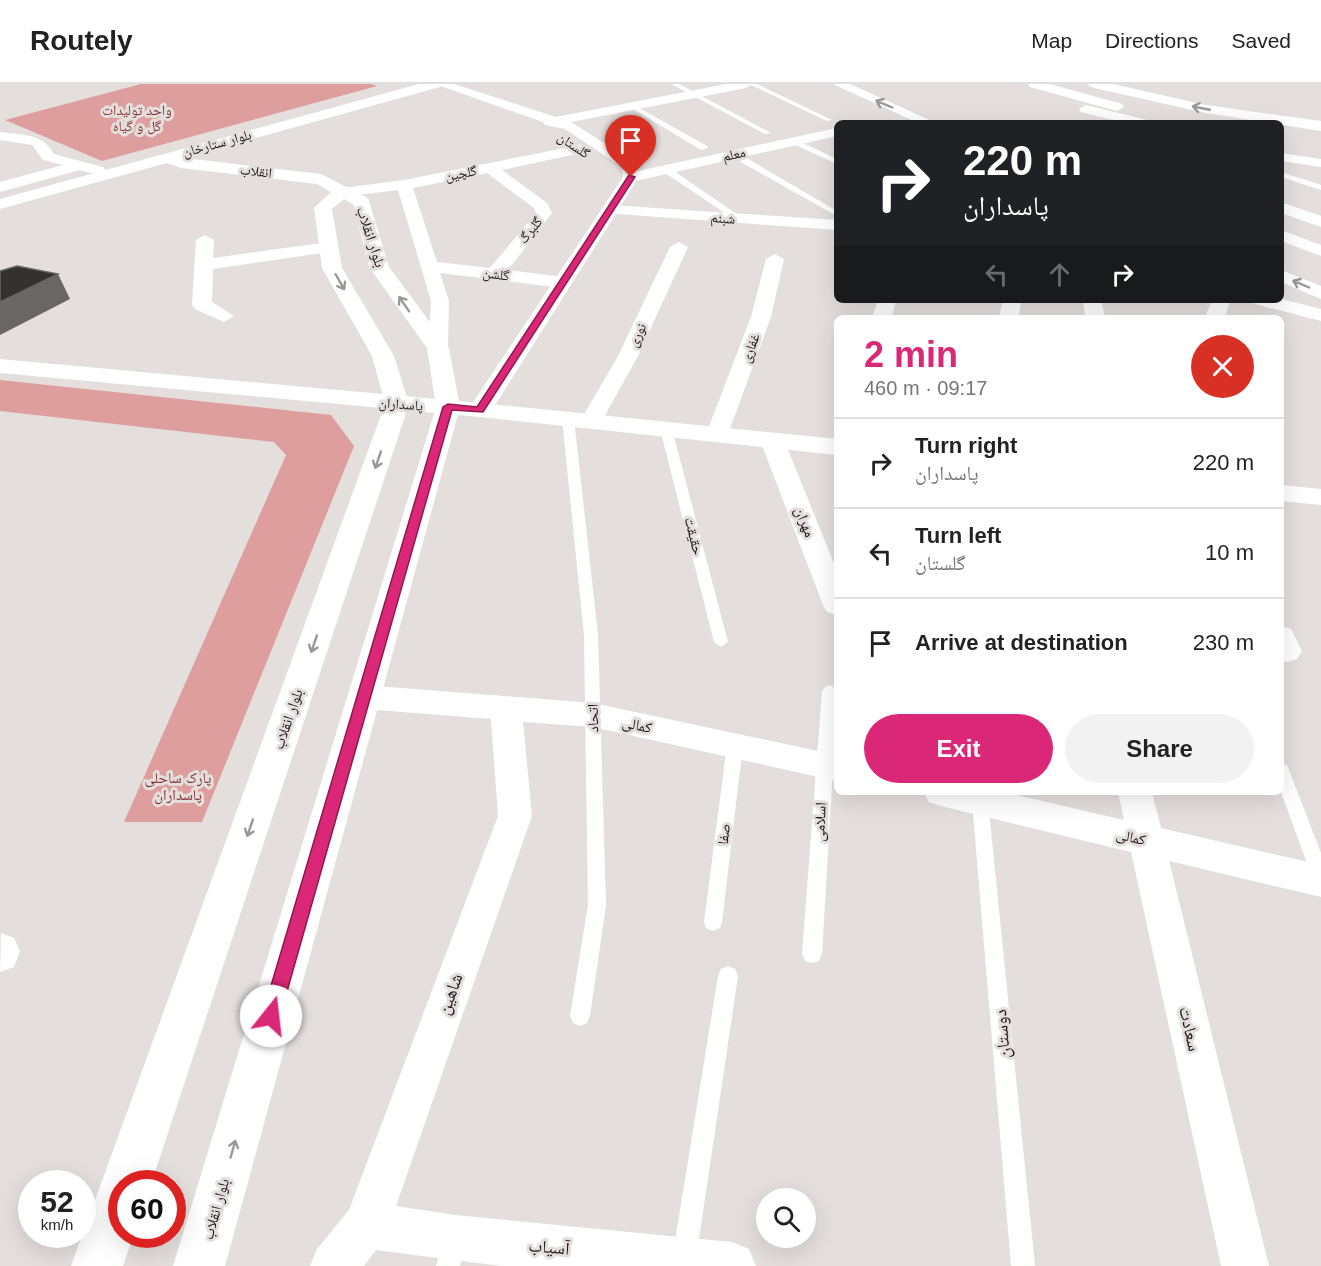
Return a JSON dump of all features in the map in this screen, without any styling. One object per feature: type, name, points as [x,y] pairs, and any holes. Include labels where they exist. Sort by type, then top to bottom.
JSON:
[{"type":"main road","name":"بلوار ستارخان","points":[[0,197],[405,84]]},
{"type":"main road","name":"بلوار ستارخان","points":[[0,204],[435,84]]},
{"type":"main road","points":[[1041,84],[1073,95],[1087,115],[1148,119]]},
{"type":"main road","points":[[1028,85],[1073,95]]},
{"type":"main road","points":[[1096,85],[1206,109],[1280,120]]},
{"type":"main road","points":[[1284,121],[1321,126]]},
{"type":"main road","name":"انقلاب","points":[[168,157],[181,162],[321,179],[341,192]]},
{"type":"main road","points":[[464,408],[562,282],[631,177]]},
{"type":"main road","name":"بلوار انقلاب","points":[[131,1170],[398,404],[383,356],[332,268],[323,208],[341,192],[362,202],[379,267],[438,348],[464,408],[363,697],[199,1266]]},
{"type":"main road","name":"پاسداران","points":[[0,366],[398,404],[464,408],[834,447]]},
{"type":"main road","points":[[1284,493],[1321,497]]},
{"type":"main road","points":[[97,1266],[108,1236]]},
{"type":"street","points":[[441,84],[550,122],[746,84]]},
{"type":"street","points":[[839,84],[922,120]]},
{"type":"street","points":[[889,120],[911,115]]},
{"type":"street","name":"گلستان","points":[[550,122],[570,126],[629,165],[631,177],[607,168],[552,130],[550,122]]},
{"type":"street","name":"معلم","points":[[631,177],[794,141],[833,126]]},
{"type":"street","points":[[0,136],[36,141],[42,145],[48,157],[98,170]]},
{"type":"street","name":"گلچین","points":[[341,192],[404,185],[580,149]]},
{"type":"street","points":[[1284,149],[1321,155]]},
{"type":"street","points":[[1284,158],[1321,164]]},
{"type":"street","points":[[0,187],[78,166]]},
{"type":"street","name":"گلبرگ","points":[[490,168],[541,206],[544,213],[495,274]]},
{"type":"street","points":[[1284,172],[1321,176]]},
{"type":"street","points":[[404,185],[440,301],[438,348]]},
{"type":"street","points":[[1284,208],[1321,222]]},
{"type":"street","name":"شبنم","points":[[610,210],[834,225]]},
{"type":"street","points":[[1284,236],[1321,251]]},
{"type":"street","points":[[205,240],[202,305],[224,316]]},
{"type":"street","points":[[205,265],[328,247]]},
{"type":"street","name":"نوری","points":[[580,420],[627,358],[679,248]]},
{"type":"street","name":"غفاری","points":[[717,434],[761,317],[775,259]]},
{"type":"street","name":"گلشن","points":[[429,266],[562,282]]},
{"type":"street","points":[[1284,276],[1321,293]]},
{"type":"street","points":[[1274,303],[1321,315]]},
{"type":"street","name":"مهران","points":[[772,440],[834,597]]},
{"type":"street","name":"کمالی","points":[[363,697],[593,715],[830,766]]},
{"type":"street","name":"شاهین","points":[[334,1266],[366,1225],[515,816],[506,708]]},
{"type":"street","name":"کمالی","points":[[964,795],[980,797],[1146,841],[1321,879]]},
{"type":"street","name":"سعادت","points":[[1136,795],[1245,1266]]},
{"type":"street","name":"آسیاب","points":[[366,1225],[451,1252],[732,1266]]},
{"type":"lane","points":[[674,84],[768,133]]},
{"type":"lane","points":[[752,84],[833,126]]},
{"type":"lane","points":[[632,106],[704,148]]},
{"type":"lane","points":[[794,141],[834,161]]},
{"type":"lane","points":[[733,154],[834,212]]},
{"type":"lane","points":[[665,169],[740,219]]},
{"type":"lane","points":[[1284,173],[1321,188]]},
{"type":"lane","name":"اتحاد","points":[[580,420],[591,635],[597,905],[580,1016]]},
{"type":"lane","name":"حقیقت","points":[[666,429],[722,642]]},
{"type":"lane","name":"اسلامی","points":[[812,954],[830,766],[831,692]]},
{"type":"lane","name":"صفا","points":[[713,922],[735,746]]},
{"type":"lane","points":[[1284,778],[1321,879]]},
{"type":"lane","name":"دوستان","points":[[980,797],[1023,1266]]},
{"type":"lane","points":[[684,1263],[728,976]]},
{"type":"green space","name":"واحد تولیدات گل و گیاه","points":[[141,84],[371,84],[377,86],[102,161],[5,120]]},
{"type":"green space","name":"پارک ساحلی پاسداران","points":[[0,380],[331,415],[354,446],[202,822],[124,822],[286,455],[274,442],[0,411]]},
{"type":"building","points":[[17,266],[58,274],[0,302],[0,271]]},
{"type":"route","points":[[271,1016],[448,407],[480,410],[631,177]]}]
